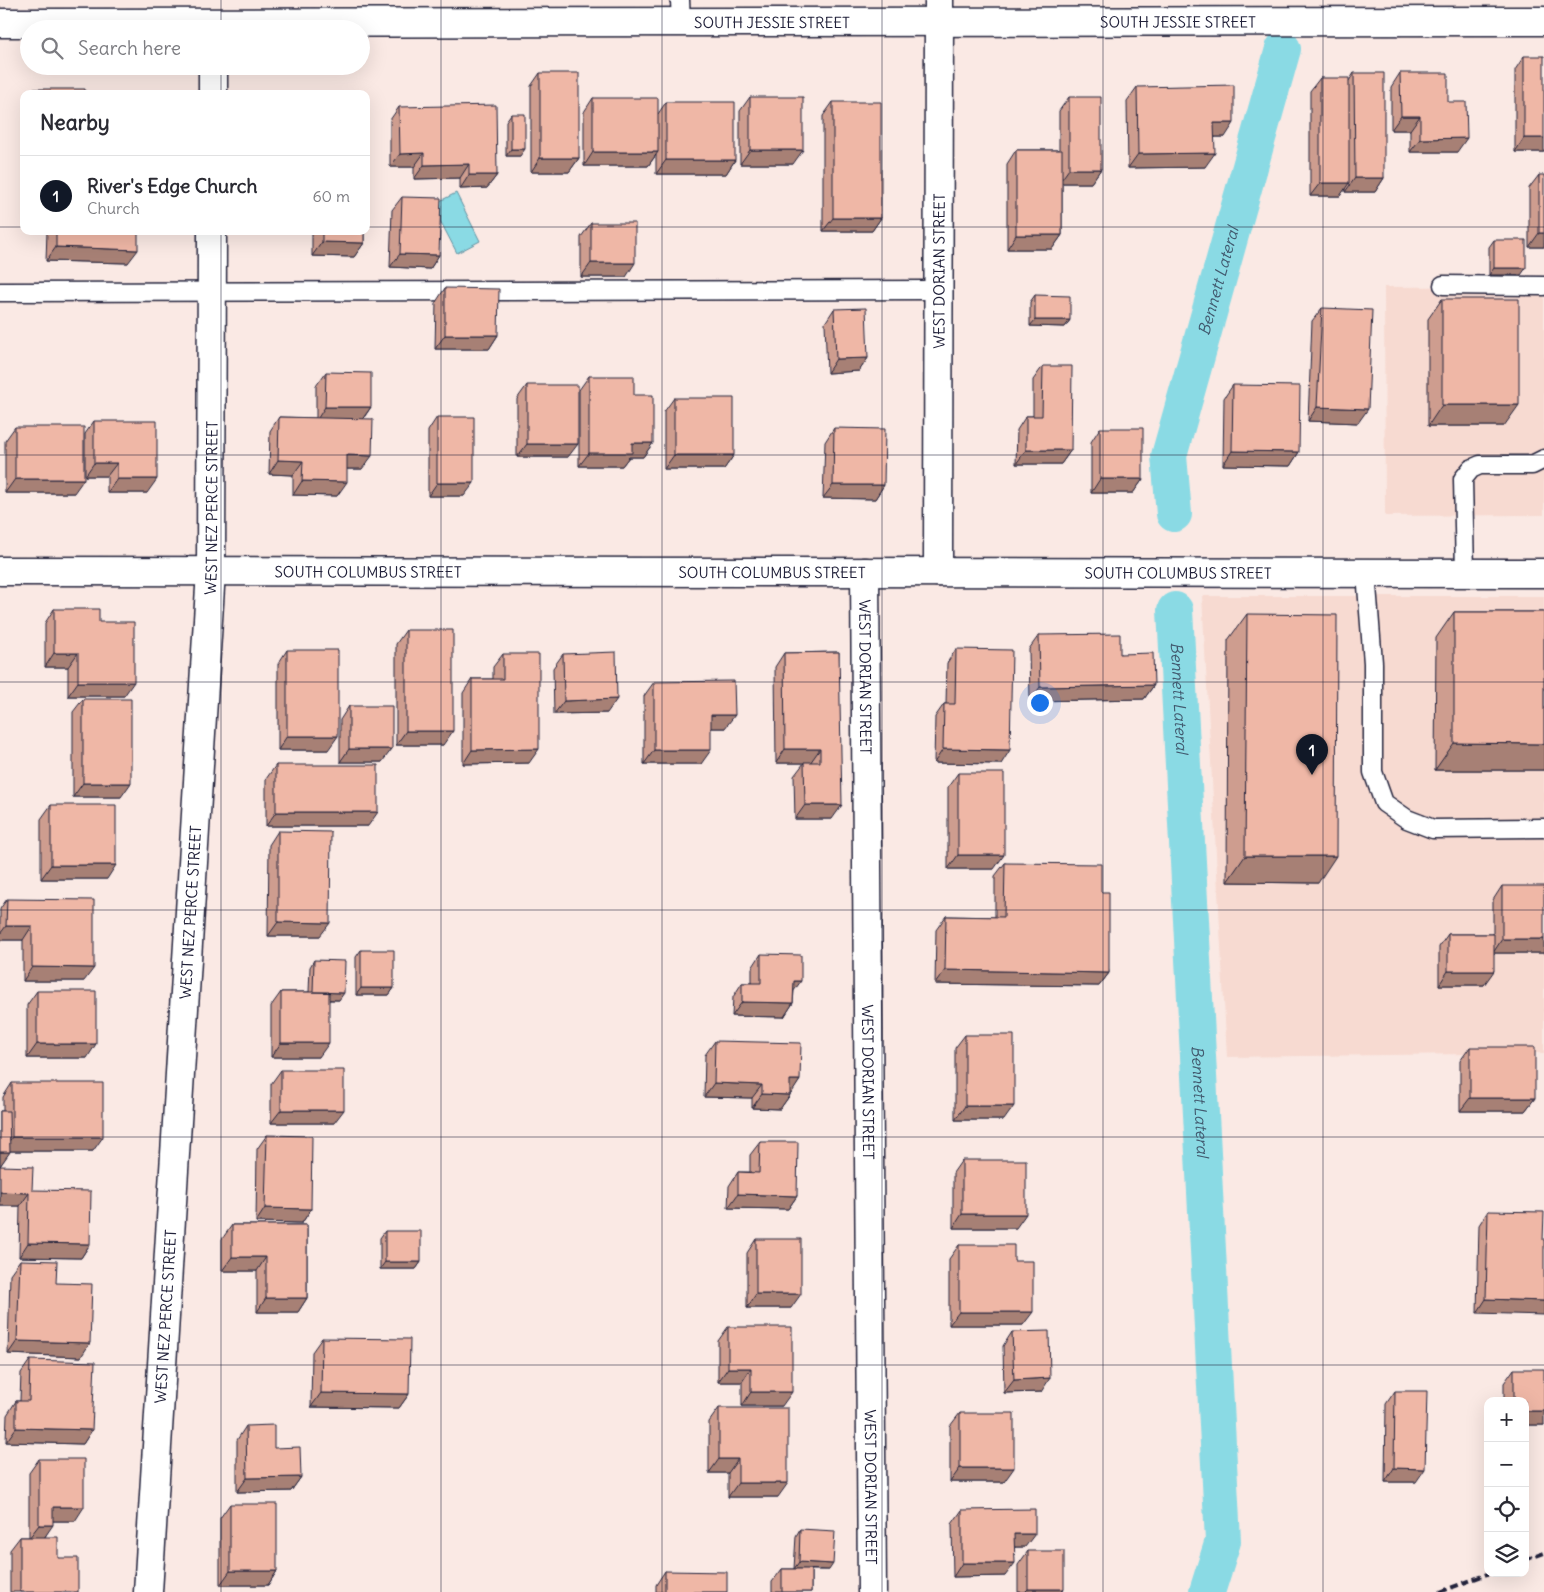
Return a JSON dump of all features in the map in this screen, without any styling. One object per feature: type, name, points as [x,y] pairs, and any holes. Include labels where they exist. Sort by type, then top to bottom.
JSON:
[{"type":"street","name":"SOUTH JESSIE STREET","points":[[106,20],[681,11],[940,11],[1544,21]]},
{"type":"street","name":"WEST DORIAN STREET","points":[[938,572],[940,11]]},
{"type":"street","name":"SOUTH JESSIE STREET","points":[[0,23],[20,22]]},
{"type":"street","points":[[213,75],[213,90]]},
{"type":"street","name":"WEST NEZ PERCE STREET","points":[[148,1592],[211,572],[212,235]]},
{"type":"street","name":"SOUTH COLUMBUS STREET","points":[[0,571],[1544,573]]},
{"type":"street","name":"WEST DORIAN STREET","points":[[865,572],[872,1592]]},
{"type":"lane","points":[[1443,285],[1544,286]]},
{"type":"lane","points":[[0,292],[212,290],[938,290]]},
{"type":"lane","points":[[1465,573],[1463,479],[1471,469],[1480,465],[1532,465],[1544,459]]},
{"type":"lane","points":[[1366,573],[1373,663],[1373,772],[1384,803],[1407,819],[1433,829],[1544,828]]},
{"type":"shaded area","points":[[1544,286],[1544,515],[1385,516],[1384,287]]},
{"type":"shaded area","points":[[1202,596],[1544,596],[1544,1053],[1227,1057]]},
{"type":"water","points":[[456,193],[480,241],[457,253],[432,205]]},
{"type":"building","points":[[1524,56],[1544,56],[1544,138],[1524,138]]},
{"type":"building","points":[[540,73],[579,73],[579,158],[540,158]]},
{"type":"building","points":[[1354,73],[1384,73],[1384,178],[1355,178]]},
{"type":"building","points":[[1400,73],[1448,73],[1448,102],[1466,102],[1467,138],[1420,139],[1420,116],[1401,116]]},
{"type":"building","points":[[1320,78],[1349,78],[1349,183],[1320,183]]},
{"type":"building","points":[[1234,85],[1234,123],[1214,123],[1215,153],[1138,154],[1137,87]]},
{"type":"building","points":[[34,89],[85,89],[85,90]]},
{"type":"building","points":[[750,97],[803,97],[803,150],[750,150]]},
{"type":"building","points":[[1069,97],[1101,97],[1101,169],[1069,169]]},
{"type":"building","points":[[593,98],[658,98],[658,152],[593,152]]},
{"type":"building","points":[[666,102],[735,102],[735,160],[666,160]]},
{"type":"building","points":[[833,102],[881,102],[881,218],[833,218]]},
{"type":"building","points":[[496,105],[497,175],[469,175],[469,164],[424,165],[424,153],[400,154],[399,107]]},
{"type":"building","points":[[511,114],[525,114],[525,149],[511,149]]},
{"type":"building","points":[[1016,150],[1062,150],[1062,235],[1016,235]]},
{"type":"building","points":[[1539,175],[1544,175],[1544,233],[1539,233]]},
{"type":"building","points":[[402,197],[441,198],[439,255],[400,254]]},
{"type":"building","points":[[591,223],[635,223],[635,263],[591,263]]},
{"type":"building","points":[[56,235],[138,235],[138,250],[56,247]]},
{"type":"building","points":[[322,235],[364,235],[364,243],[322,242]]},
{"type":"building","points":[[1494,240],[1526,240],[1526,268],[1494,268]]},
{"type":"building","points":[[445,288],[499,289],[498,335],[445,335]]},
{"type":"building","points":[[1035,295],[1070,296],[1070,320],[1035,320]]},
{"type":"building","points":[[1442,299],[1519,299],[1519,405],[1442,405]]},
{"type":"building","points":[[866,308],[868,358],[836,359],[834,309]]},
{"type":"building","points":[[1322,308],[1372,310],[1368,409],[1317,407]]},
{"type":"building","points":[[1043,366],[1072,366],[1071,450],[1026,450],[1026,416],[1042,416]]},
{"type":"building","points":[[326,372],[371,373],[371,407],[325,407]]},
{"type":"building","points":[[589,376],[634,376],[634,395],[653,395],[653,443],[632,443],[632,453],[589,453]]},
{"type":"building","points":[[527,385],[578,385],[578,444],[527,444]]},
{"type":"building","points":[[1233,385],[1300,386],[1299,452],[1232,451]]},
{"type":"building","points":[[674,398],[734,398],[734,455],[674,455]]},
{"type":"building","points":[[279,417],[373,419],[372,456],[347,455],[347,482],[302,481],[303,461],[278,460]]},
{"type":"building","points":[[437,417],[474,417],[474,483],[437,483]]},
{"type":"building","points":[[94,421],[157,421],[157,479],[117,479],[117,463],[94,463]]},
{"type":"building","points":[[15,427],[84,427],[84,479],[15,479]]},
{"type":"building","points":[[834,428],[885,429],[884,485],[833,485]]},
{"type":"building","points":[[1100,428],[1143,428],[1143,479],[1100,479]]},
{"type":"building","points":[[54,609],[99,609],[99,622],[134,622],[134,682],[78,682],[78,653],[54,653]]},
{"type":"building","points":[[1454,612],[1544,612],[1544,744],[1454,743]]},
{"type":"building","points":[[1247,614],[1337,615],[1336,856],[1245,856]]},
{"type":"building","points":[[406,630],[453,630],[453,731],[406,731]]},
{"type":"building","points":[[1120,634],[1120,654],[1153,653],[1154,685],[1040,687],[1039,635]]},
{"type":"building","points":[[956,649],[1012,650],[1010,750],[943,749],[944,704],[955,704]]},
{"type":"building","points":[[287,650],[338,650],[338,736],[287,736]]},
{"type":"building","points":[[616,652],[617,699],[564,701],[563,654]]},
{"type":"building","points":[[839,652],[842,805],[805,805],[804,762],[820,762],[820,749],[785,749],[784,653]]},
{"type":"building","points":[[503,654],[539,654],[539,749],[472,750],[472,679],[503,679]]},
{"type":"building","points":[[734,681],[735,715],[711,715],[711,750],[654,750],[654,682]]},
{"type":"building","points":[[83,699],[131,699],[131,783],[83,783]]},
{"type":"building","points":[[349,706],[392,706],[392,749],[349,749]]},
{"type":"building","points":[[276,765],[378,765],[378,812],[276,812]]},
{"type":"building","points":[[958,773],[1004,773],[1004,855],[958,855]]},
{"type":"building","points":[[51,805],[116,805],[116,865],[51,865]]},
{"type":"building","points":[[278,831],[331,832],[330,923],[278,922]]},
{"type":"building","points":[[1005,863],[1101,864],[1101,892],[1109,892],[1109,973],[945,970],[946,916],[1004,917]]},
{"type":"building","points":[[1502,886],[1544,886],[1544,939],[1502,939]]},
{"type":"building","points":[[7,899],[94,900],[94,968],[32,967],[32,926],[6,926]]},
{"type":"building","points":[[1448,934],[1494,934],[1494,971],[1448,971]]},
{"type":"building","points":[[361,950],[394,950],[394,988],[361,988]]},
{"type":"building","points":[[761,954],[801,955],[801,981],[794,981],[793,1003],[742,1002],[742,983],[761,983]]},
{"type":"building","points":[[314,960],[345,961],[344,993],[313,992]]},
{"type":"building","points":[[37,991],[96,991],[96,1044],[37,1044]]},
{"type":"building","points":[[281,992],[329,992],[329,1043],[281,1043]]},
{"type":"building","points":[[965,1035],[1014,1035],[1014,1106],[965,1106]]},
{"type":"building","points":[[715,1041],[801,1043],[800,1080],[790,1080],[790,1095],[762,1094],[762,1085],[714,1083]]},
{"type":"building","points":[[1470,1047],[1535,1047],[1535,1098],[1470,1098]]},
{"type":"building","points":[[281,1070],[344,1070],[344,1110],[281,1110]]},
{"type":"building","points":[[12,1083],[103,1083],[103,1137],[12,1137]]},
{"type":"building","points":[[0,1111],[9,1111],[10,1152],[0,1152]]},
{"type":"building","points":[[267,1135],[312,1136],[311,1209],[265,1208]]},
{"type":"building","points":[[760,1142],[798,1142],[797,1196],[738,1194],[738,1172],[759,1173]]},
{"type":"building","points":[[962,1160],[1026,1160],[1026,1214],[962,1214]]},
{"type":"building","points":[[0,1166],[33,1167],[32,1190],[91,1191],[90,1244],[28,1243],[29,1193],[0,1192]]},
{"type":"building","points":[[1488,1211],[1544,1212],[1544,1301],[1486,1299]]},
{"type":"building","points":[[232,1225],[307,1225],[307,1298],[266,1298],[266,1257],[232,1257]]},
{"type":"building","points":[[385,1231],[421,1231],[421,1262],[385,1262]]},
{"type":"building","points":[[756,1239],[801,1239],[801,1294],[756,1294]]},
{"type":"building","points":[[959,1245],[1014,1245],[1014,1261],[1033,1261],[1033,1312],[959,1312]]},
{"type":"building","points":[[20,1260],[57,1261],[56,1283],[92,1284],[90,1343],[17,1341]]},
{"type":"building","points":[[728,1327],[792,1327],[792,1392],[751,1392],[751,1368],[728,1368]]},
{"type":"building","points":[[1049,1331],[1050,1378],[1014,1380],[1012,1332]]},
{"type":"building","points":[[322,1338],[410,1339],[409,1394],[321,1393]]},
{"type":"building","points":[[30,1360],[95,1362],[92,1430],[16,1428],[16,1401],[29,1401]]},
{"type":"building","points":[[1514,1369],[1544,1369],[1544,1411],[1529,1411],[1529,1397],[1514,1397]]},
{"type":"building","points":[[1395,1391],[1427,1391],[1425,1469],[1394,1468]]},
{"type":"building","points":[[719,1408],[788,1408],[788,1483],[738,1483],[738,1459],[719,1459]]},
{"type":"building","points":[[960,1413],[1014,1413],[1014,1468],[960,1468]]},
{"type":"building","points":[[274,1425],[274,1448],[300,1447],[301,1477],[247,1478],[246,1426]]},
{"type":"building","points":[[39,1459],[84,1459],[84,1507],[53,1507],[53,1525],[39,1525]]},
{"type":"building","points":[[230,1504],[277,1504],[277,1571],[230,1571]]},
{"type":"building","points":[[1035,1509],[1035,1534],[1014,1534],[1015,1563],[962,1563],[962,1510]]},
{"type":"building","points":[[800,1529],[835,1531],[833,1564],[799,1562]]},
{"type":"building","points":[[20,1537],[58,1537],[58,1558],[78,1558],[78,1592],[20,1592]]},
{"type":"building","points":[[1028,1551],[1064,1551],[1064,1589],[1028,1589]]},
{"type":"building","points":[[782,1569],[811,1569],[811,1592],[782,1592]]},
{"type":"building","points":[[665,1571],[727,1572],[727,1592],[665,1592]]},
{"type":"waterway","name":"Bennett Lateral","points":[[1174,514],[1169,456],[1283,49]]},
{"type":"waterway","name":"Bennett Lateral","points":[[1175,610],[1223,1541],[1207,1592]]},
{"type":"railway","points":[[1529,1559],[1544,1553]]},
{"type":"railway","points":[[1440,1592],[1484,1575]]},
{"type":"place","name":"River's Edge Church","points":[[1312,775]]}]
